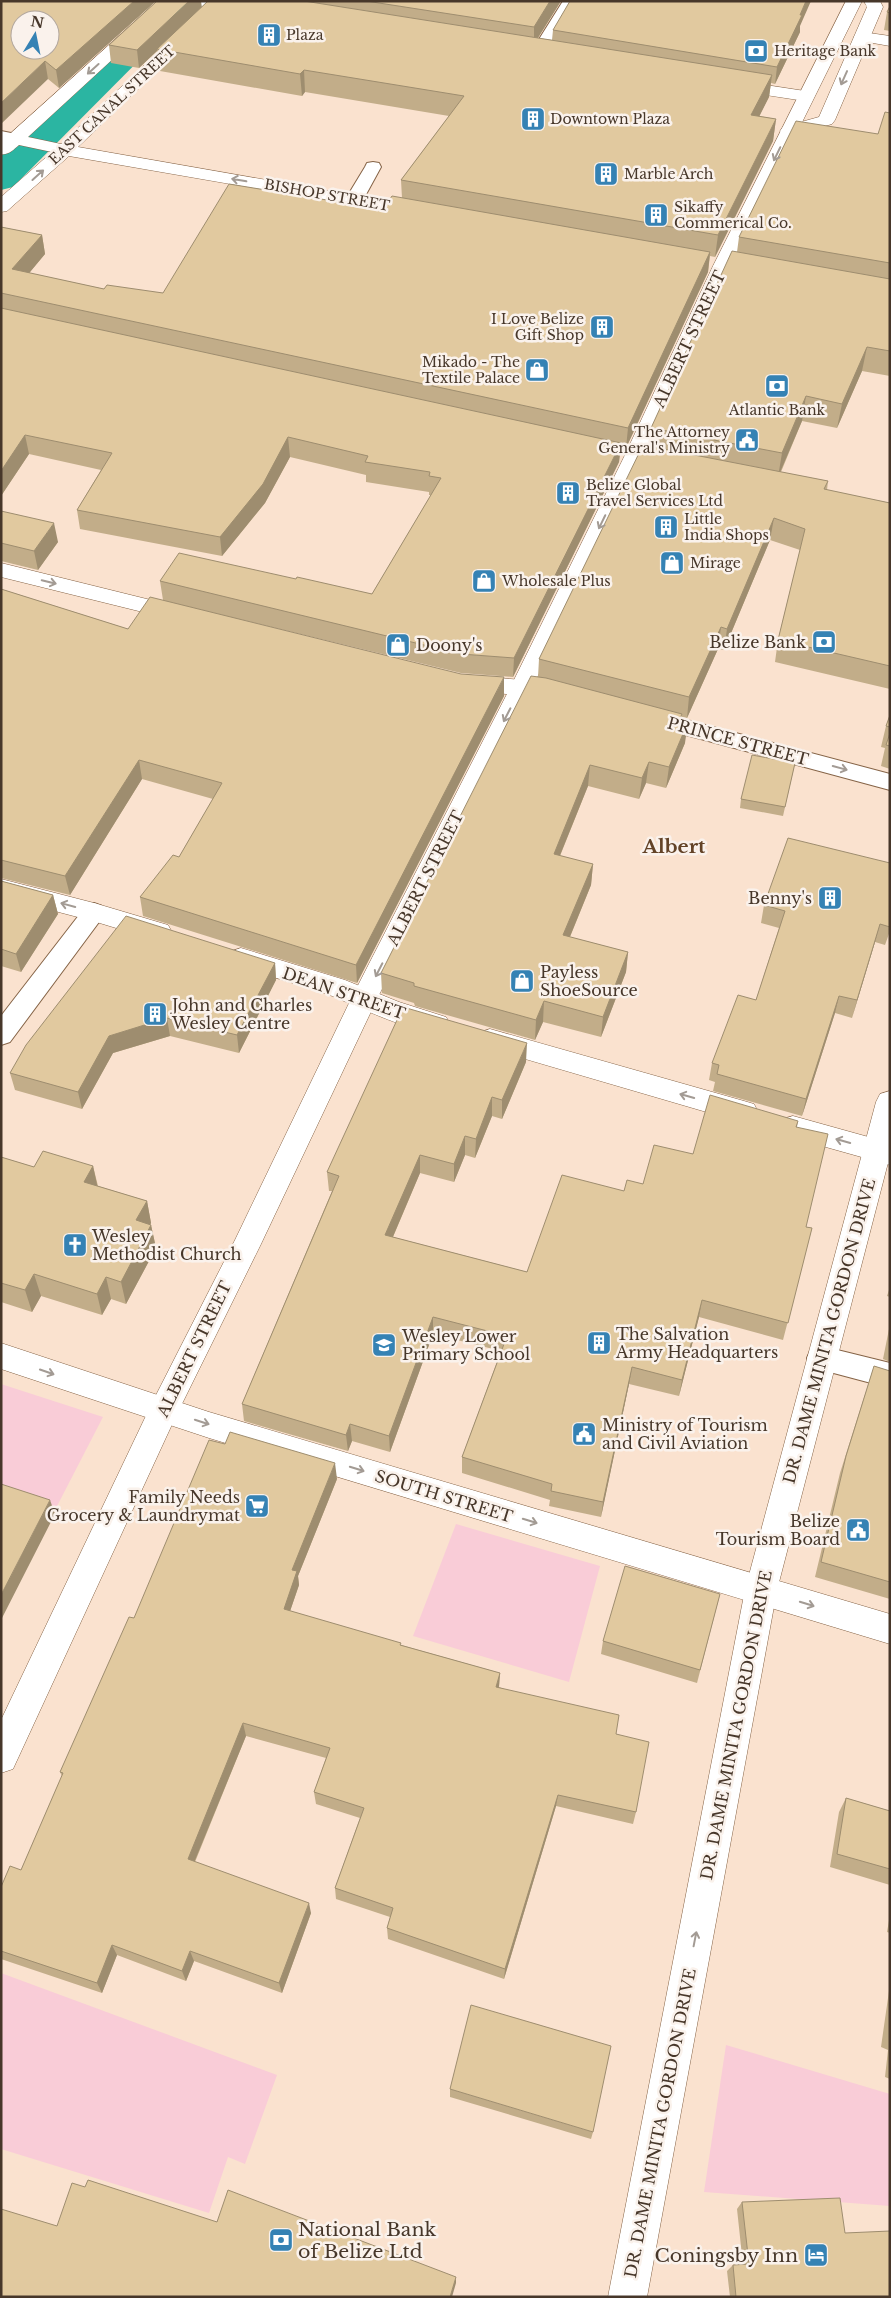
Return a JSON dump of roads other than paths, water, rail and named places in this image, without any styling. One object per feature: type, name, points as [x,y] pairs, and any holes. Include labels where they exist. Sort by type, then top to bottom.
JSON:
[{"type":"street","points":[[1,152],[8,138],[168,1]]},
{"type":"street","name":"ALBERT STREET","points":[[1,1757],[164,1410],[247,1244],[364,999],[521,688],[634,457],[722,266],[854,1]]},
{"type":"street","points":[[789,131],[826,120],[875,7],[872,1]]},
{"type":"street","points":[[206,9],[258,9]]},
{"type":"street","name":"EAST CANAL STREET","points":[[1,207],[48,146],[206,9]]},
{"type":"street","points":[[862,37],[890,41]]},
{"type":"street","points":[[520,49],[558,56]]},
{"type":"street","points":[[722,83],[806,96]]},
{"type":"street","name":"BISHOP STREET","points":[[8,138],[442,216]]},
{"type":"street","points":[[1,570],[202,619]]},
{"type":"street","points":[[442,678],[461,683],[521,688]]},
{"type":"street","points":[[1,888],[94,912],[178,938]]},
{"type":"street","name":"DEAN STREET","points":[[215,950],[336,988],[408,1016],[883,1152]]},
{"type":"street","name":"DR. DAME MINITA GORDON DRIVE","points":[[627,2297],[761,1590],[821,1358],[883,1152],[890,1102]]},
{"type":"street","name":"SOUTH STREET","points":[[1,1356],[164,1410],[890,1629]]},
{"type":"lane","points":[[539,52],[571,1]]},
{"type":"lane","points":[[354,200],[373,167]]},
{"type":"lane","points":[[521,688],[545,690]]},
{"type":"lane","name":"PRINCE STREET","points":[[632,713],[890,782]]},
{"type":"lane","points":[[1,1035],[94,912]]},
{"type":"lane","points":[[821,1358],[890,1376]]},
{"type":"water","points":[[174,1],[190,1],[1,169],[1,156]]},
{"type":"waterway","points":[[1,180],[183,1]]},
{"type":"place","name":"Plaza","points":[[269,35]]},
{"type":"place","name":"Heritage Bank","points":[[756,51]]},
{"type":"place","name":"Downtown Plaza","points":[[533,119]]},
{"type":"place","name":"Marble Arch","points":[[606,174]]},
{"type":"place","name":"Sikaffy Commerical Co.","points":[[656,215]]},
{"type":"place","name":"I Love Belize Gift Shop","points":[[602,327]]},
{"type":"place","name":"Mikado - The Textile Palace","points":[[537,370]]},
{"type":"place","name":"Atlantic Bank","points":[[777,386]]},
{"type":"place","name":"The Attorney General's Ministry","points":[[747,440]]},
{"type":"place","name":"Belize Global Travel Services Ltd","points":[[568,493]]},
{"type":"place","name":"Little India Shops","points":[[666,527]]},
{"type":"place","name":"Mirage","points":[[672,563]]},
{"type":"place","name":"Wholesale Plus","points":[[484,581]]},
{"type":"place","name":"Belize Bank","points":[[824,642]]},
{"type":"place","name":"Doony's","points":[[398,645]]},
{"type":"place","name":"Benny's","points":[[830,898]]},
{"type":"place","name":"Payless ShoeSource","points":[[522,981]]},
{"type":"place","name":"John and Charles Wesley Centre","points":[[155,1014]]},
{"type":"place","name":"Wesley Methodist Church","points":[[75,1245]]},
{"type":"place","name":"The Salvation Army Headquarters","points":[[599,1343]]},
{"type":"place","name":"Wesley Lower Primary School","points":[[384,1345]]},
{"type":"place","name":"Ministry of Tourism and Civil Aviation","points":[[584,1434]]},
{"type":"place","name":"Family Needs Grocery & Laundrymat","points":[[257,1506]]},
{"type":"place","name":"Belize Tourism Board","points":[[858,1530]]},
{"type":"place","name":"National Bank of Belize Ltd","points":[[281,2240]]},
{"type":"place","name":"Coningsby Inn","points":[[816,2255]]},
{"type":"district","name":"Albert","points":[[674,846]]}]
